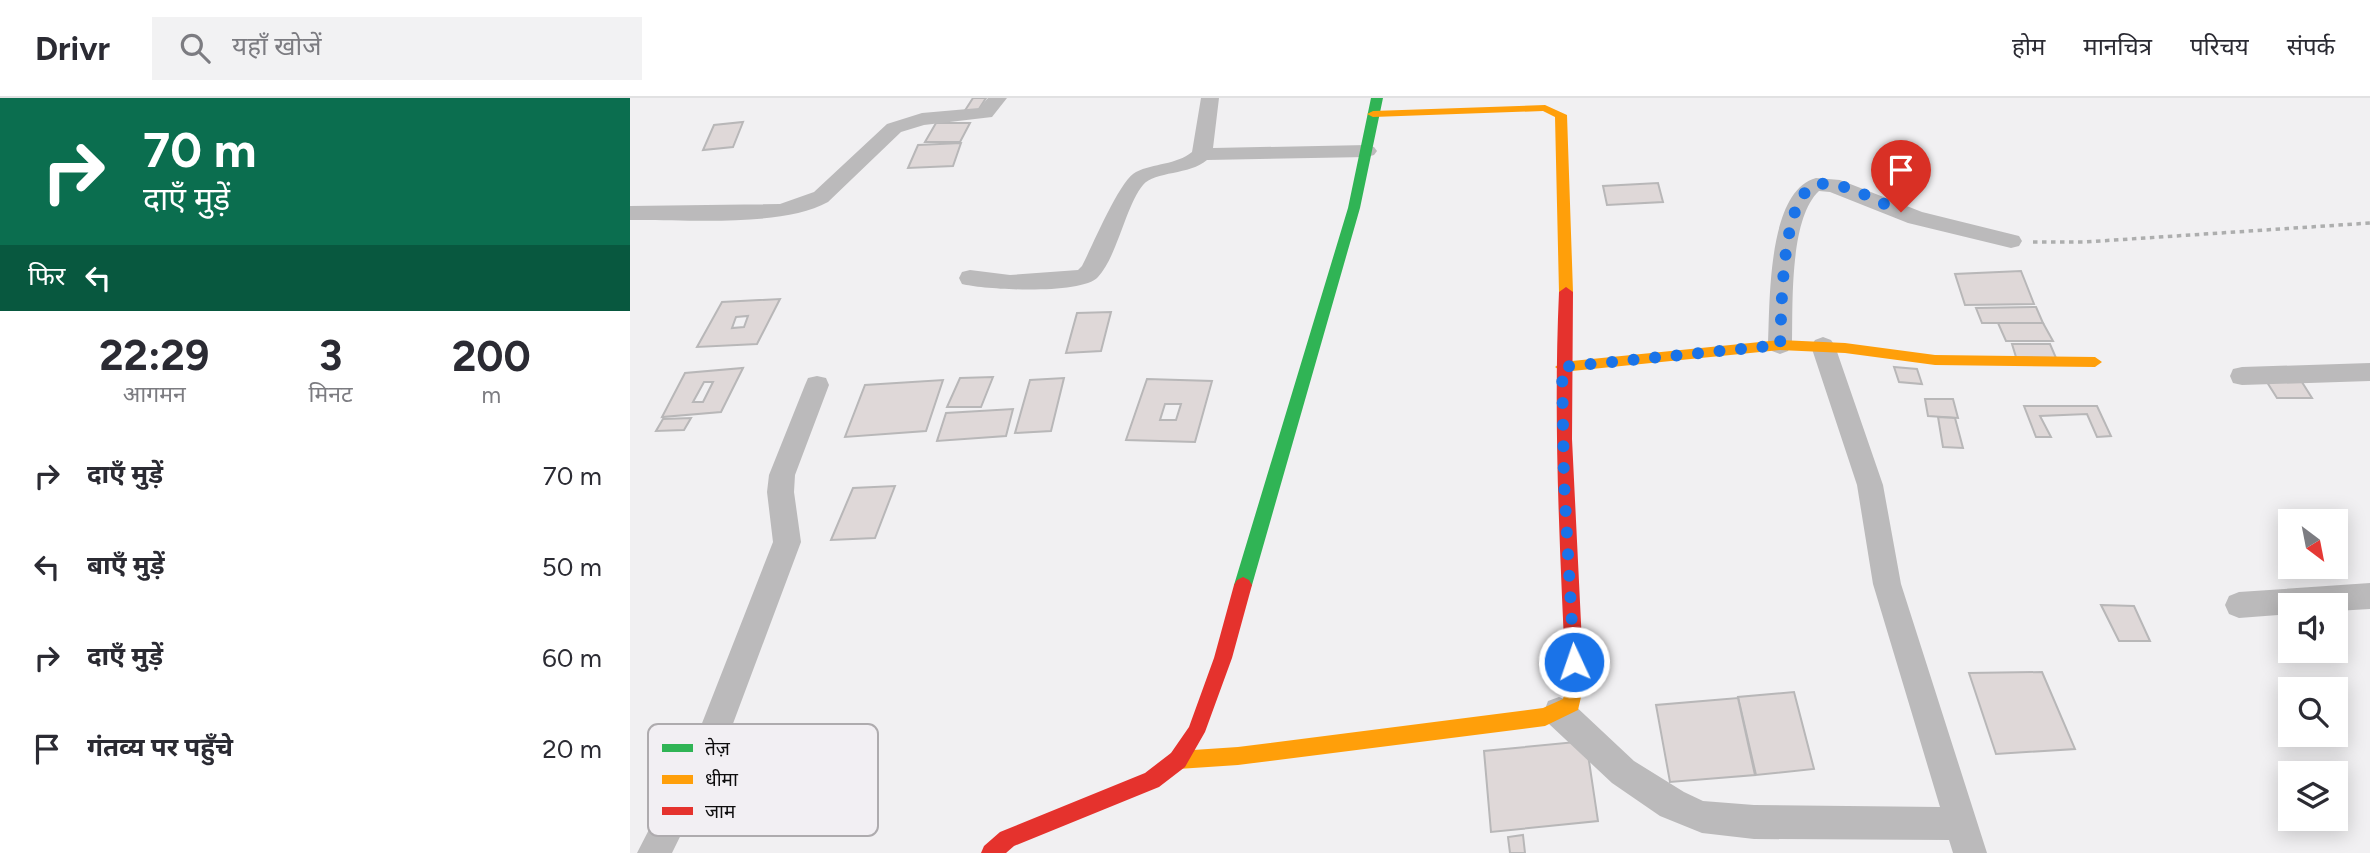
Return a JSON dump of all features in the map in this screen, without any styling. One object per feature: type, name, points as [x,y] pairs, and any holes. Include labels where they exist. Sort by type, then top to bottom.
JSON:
[{"type":"street","points":[[630,214],[780,211],[797,208],[821,197],[894,128],[922,118],[977,115],[991,109],[998,98]]},
{"type":"street","points":[[970,278],[1010,284],[1083,277],[1091,271],[1135,181],[1145,174],[1190,164],[1202,153],[1210,98]]},
{"type":"street","points":[[991,853],[1007,839],[1152,779],[1178,760],[1196,732],[1223,658],[1276,466],[1354,208],[1375,106],[1545,108],[1561,115],[1564,136],[1567,269],[1562,367],[1564,481],[1575,688],[1571,704],[1545,717],[1265,753],[1178,760]]},
{"type":"street","points":[[1202,153],[1367,151]]},
{"type":"street","points":[[1780,345],[1786,253],[1796,204],[1810,188],[1820,184],[1833,185],[1916,218],[2011,241]]},
{"type":"street","points":[[1562,367],[1780,345],[1823,346],[1935,360],[2095,362]]},
{"type":"street","points":[[1559,712],[1623,772],[1672,804],[1702,817],[1966,838],[1887,584],[1870,485],[1823,346]]},
{"type":"street","points":[[2242,376],[2370,372]]},
{"type":"street","points":[[717,724],[786,542],[787,524],[779,490],[782,475],[817,385]]},
{"type":"street","points":[[2239,605],[2370,596]]},
{"type":"street","points":[[654,853],[663,836]]},
{"type":"path","points":[[2011,241],[2085,242],[2370,223]]},
{"type":"building","points":[[973,98],[986,98],[977,112],[964,112]]},
{"type":"building","points":[[743,122],[733,147],[703,150],[714,125]]},
{"type":"building","points":[[936,123],[970,123],[960,142],[925,142]]},
{"type":"building","points":[[961,143],[953,166],[908,168],[918,145]]},
{"type":"building","points":[[1658,183],[1663,202],[1607,205],[1603,186]]},
{"type":"building","points":[[2021,271],[2034,304],[1965,305],[1955,274]]},
{"type":"building","points":[[780,299],[757,344],[697,347],[722,302]],"holes":[[[748,316],[744,327],[732,328],[736,317]]]},
{"type":"building","points":[[2036,307],[2043,323],[1982,323],[1976,308]]},
{"type":"building","points":[[1111,312],[1101,351],[1066,353],[1077,313]]},
{"type":"building","points":[[1998,323],[2043,323],[2053,341],[2006,341]]},
{"type":"building","points":[[2012,344],[2050,344],[2056,358],[2016,357]]},
{"type":"building","points":[[1894,367],[1917,369],[1922,384],[1899,382]]},
{"type":"building","points":[[743,368],[721,412],[662,417],[685,373]],"holes":[[[704,382],[713,382],[703,402],[693,402]]]},
{"type":"building","points":[[993,377],[981,407],[947,407],[960,378]]},
{"type":"building","points":[[1064,378],[1051,431],[1015,433],[1030,380]]},
{"type":"building","points":[[1147,379],[1212,381],[1195,442],[1126,440]],"holes":[[[1165,404],[1181,404],[1176,420],[1160,420]]]},
{"type":"building","points":[[2265,379],[2300,379],[2312,398],[2277,398]]},
{"type":"building","points":[[943,380],[926,431],[845,437],[865,385]]},
{"type":"building","points":[[1925,399],[1953,399],[1958,418],[1928,416]]},
{"type":"building","points":[[2024,406],[2097,406],[2111,436],[2097,437],[2087,414],[2040,416],[2051,437],[2036,437]]},
{"type":"building","points":[[1013,409],[1006,436],[937,441],[946,413]]},
{"type":"building","points":[[1938,417],[1955,418],[1963,448],[1943,447]]},
{"type":"building","points":[[691,418],[684,430],[656,431],[663,419]]},
{"type":"building","points":[[895,486],[875,538],[831,540],[853,488]]},
{"type":"building","points":[[2101,605],[2134,606],[2150,641],[2119,641]]},
{"type":"building","points":[[2042,672],[2075,749],[1996,754],[1969,673]]},
{"type":"building","points":[[1794,692],[1814,769],[1756,775],[1738,697]]},
{"type":"building","points":[[1738,698],[1755,775],[1670,782],[1656,705]]},
{"type":"building","points":[[1586,741],[1598,821],[1491,832],[1484,751]]},
{"type":"building","points":[[1523,835],[1525,853],[1510,853],[1508,837]]},
{"type":"traffic: fast","points":[[1243,585],[1354,208],[1377,98]]},
{"type":"traffic: slow","points":[[1373,114],[1545,108],[1561,115],[1566,292]]},
{"type":"traffic: slow","points":[[1562,367],[1780,345],[1845,348],[1935,360],[2095,362]]},
{"type":"traffic: slow","points":[[1178,760],[1238,756],[1545,717],[1571,704],[1575,684]]},
{"type":"traffic: jam","points":[[1566,292],[1564,439],[1575,684]]},
{"type":"traffic: jam","points":[[991,853],[1007,839],[1152,780],[1178,760],[1196,732],[1223,658],[1243,585]]},
{"type":"route","points":[[1574,662],[1564,481],[1562,367],[1780,345],[1786,253],[1796,204],[1810,188],[1820,184],[1833,185],[1901,212]]}]
